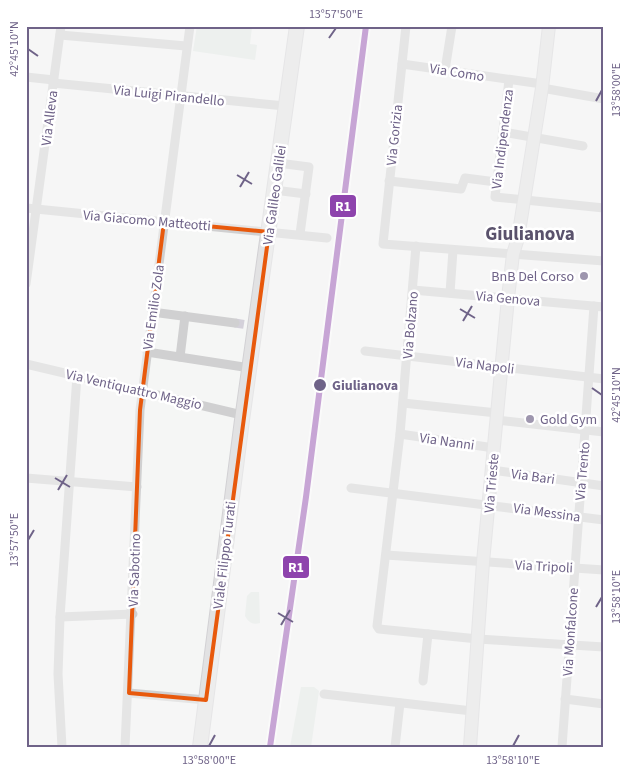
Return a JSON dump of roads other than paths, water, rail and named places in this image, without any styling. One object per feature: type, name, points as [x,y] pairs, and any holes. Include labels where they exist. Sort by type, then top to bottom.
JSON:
[{"type":"main road","name":"Via Galileo Galilei","points":[[250,366],[252,326],[268,232],[297,26]]},
{"type":"main road","name":"Viale Filippo Turati","points":[[200,747],[242,414],[250,366]]},
{"type":"street","name":"Via Emilio Zola","points":[[142,393],[190,26]]},
{"type":"street","name":"Via Gorizia","points":[[406,26],[383,244],[416,246]]},
{"type":"street","points":[[445,70],[452,26]]},
{"type":"street","name":"Via Trieste","points":[[470,747],[483,562],[508,298],[514,251],[525,200],[549,26]]},
{"type":"street","points":[[61,31],[186,46]]},
{"type":"street","name":"Via Alleva","points":[[26,284],[61,31]]},
{"type":"street","name":"Via Como","points":[[402,64],[509,80],[604,99]]},
{"type":"street","name":"Via Luigi Pirandello","points":[[26,77],[180,96],[285,106]]},
{"type":"street","name":"Via Indipendenza","points":[[509,80],[495,198],[525,200]]},
{"type":"street","points":[[503,132],[583,146]]},
{"type":"street","points":[[278,163],[309,167],[300,234]]},
{"type":"street","points":[[389,181],[461,189],[465,178],[496,182]]},
{"type":"street","points":[[274,190],[306,194]]},
{"type":"street","points":[[525,200],[604,208]]},
{"type":"street","name":"Via Giacomo Matteotti","points":[[26,208],[327,238]]},
{"type":"street","points":[[416,246],[453,250],[514,251],[604,261]]},
{"type":"street","name":"Via Bolzano","points":[[416,246],[400,434],[377,626],[379,629],[428,634]]},
{"type":"street","points":[[450,293],[453,250]]},
{"type":"street","name":"Via Genova","points":[[413,290],[604,306]]},
{"type":"street","name":"Via Trento","points":[[578,516],[594,306]]},
{"type":"street","points":[[152,312],[235,323]]},
{"type":"street","points":[[180,357],[185,316]]},
{"type":"street","name":"Via Napoli","points":[[365,351],[604,379]]},
{"type":"street","points":[[146,352],[250,366]]},
{"type":"street","name":"Via Ventiquattro Maggio","points":[[26,364],[142,393],[242,414]]},
{"type":"street","points":[[62,747],[58,674],[60,616],[68,481],[77,376]]},
{"type":"street","name":"Via Sabotino","points":[[125,747],[133,614],[136,487],[142,393]]},
{"type":"street","points":[[403,403],[604,432]]},
{"type":"street","name":"Via Nanni","points":[[400,434],[494,448]]},
{"type":"street","name":"Via Bari","points":[[492,470],[604,486]]},
{"type":"street","points":[[26,478],[136,487]]},
{"type":"street","points":[[351,488],[489,504]]},
{"type":"street","name":"Via Messina","points":[[489,504],[604,520]]},
{"type":"street","name":"Via Monfalcone","points":[[562,747],[578,516]]},
{"type":"street","name":"Via Tripoli","points":[[386,556],[604,570]]},
{"type":"street","points":[[60,616],[133,614]]},
{"type":"street","points":[[423,681],[428,634],[478,639],[604,646]]},
{"type":"street","points":[[129,693],[206,700]]},
{"type":"street","points":[[324,694],[472,711]]},
{"type":"street","points":[[565,699],[604,704]]},
{"type":"street","points":[[395,747],[400,703]]},
{"type":"tunnel","points":[[235,323],[248,325]]},
{"type":"place","name":"BnB Del Corso","points":[[584,276]]},
{"type":"place","name":"Giulianova","points":[[320,385]]},
{"type":"place","name":"Gold Gym","points":[[530,419]]},
{"type":"district","name":"Giulianova","points":[[530,233]]}]
